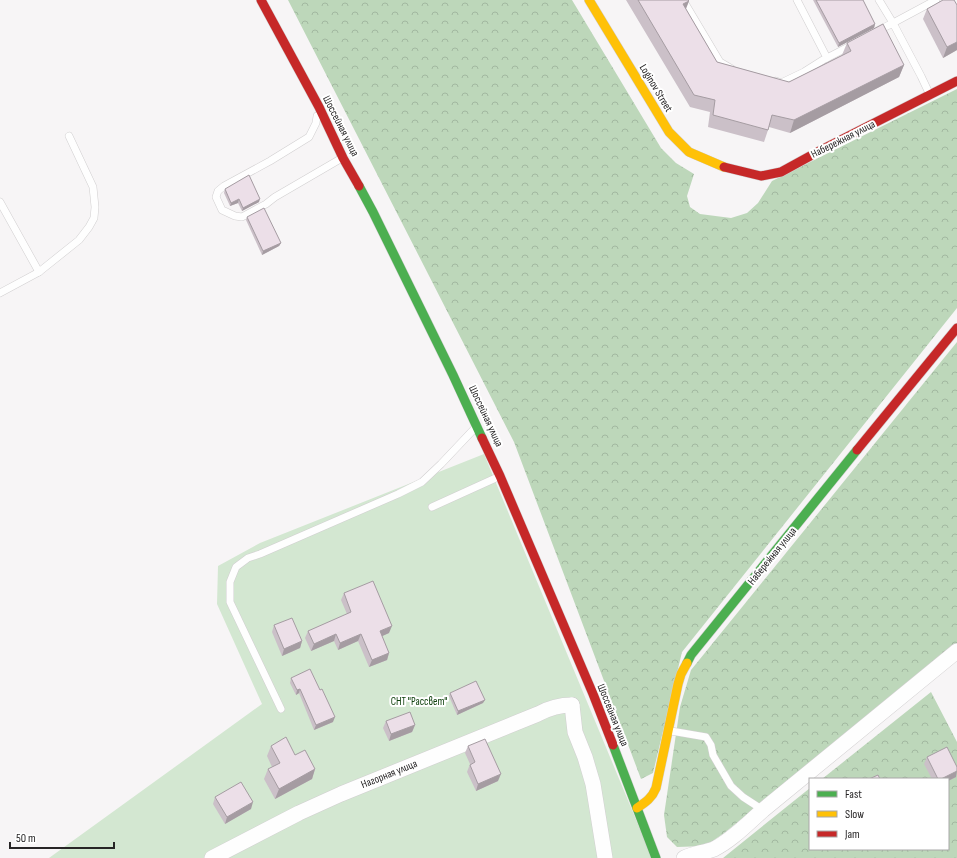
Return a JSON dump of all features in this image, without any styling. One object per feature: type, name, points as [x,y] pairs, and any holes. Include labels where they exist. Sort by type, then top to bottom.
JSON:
[{"type":"street","name":"Шоссейная улица","points":[[260,0],[319,108],[343,158],[373,212],[477,426],[500,476],[593,694],[656,858]]},
{"type":"street","name":"Loginov Street","points":[[593,2],[669,132],[689,152],[724,167]]},
{"type":"street","name":"Набережная улица","points":[[724,167],[761,176],[781,172],[929,94],[957,81]]},
{"type":"street","name":"Набережная улица","points":[[637,808],[650,800],[656,788],[678,684],[681,674],[691,656],[957,328]]},
{"type":"street","points":[[684,858],[690,855],[712,850],[725,842],[957,651]]},
{"type":"street","points":[[593,694],[572,705],[575,732],[585,757],[593,784],[606,858]]},
{"type":"street","name":"Нагорная улица","points":[[212,858],[299,813],[341,794],[538,714],[549,708],[561,705],[572,705]]},
{"type":"lane","points":[[683,0],[720,62],[738,71]]},
{"type":"lane","points":[[797,0],[827,58]]},
{"type":"lane","points":[[879,0],[893,23],[929,94]]},
{"type":"lane","points":[[873,33],[936,0]]},
{"type":"lane","points":[[768,79],[781,83],[804,72],[860,40]]},
{"type":"lane","points":[[319,108],[316,123],[310,137],[224,186],[218,191],[216,197],[219,204],[222,210],[228,214],[242,217],[343,158]]},
{"type":"lane","points":[[0,293],[39,272],[79,240],[94,218],[95,207],[93,187],[69,136]]},
{"type":"lane","points":[[0,202],[39,272]]},
{"type":"lane","points":[[281,709],[230,602],[230,582],[236,567],[248,558],[391,497],[422,482],[477,426]]},
{"type":"lane","points":[[432,507],[500,476]]},
{"type":"lane","points":[[668,731],[706,737],[711,745],[713,755],[731,786],[743,798],[763,810]]},
{"type":"green space","points":[[288,0],[572,0],[661,148],[676,163],[694,174],[687,196],[690,207],[700,214],[731,218],[747,213],[758,203],[772,181],[957,89],[957,308],[682,652],[653,773],[641,779],[514,442]]},
{"type":"green space","points":[[957,342],[957,644],[723,834],[705,846],[677,847],[667,837],[664,815],[680,707],[691,670]]},
{"type":"green space","name":"СНТ \"Рассвет\"","points":[[484,454],[652,858],[49,858],[262,704],[217,604],[218,566],[260,543]]},
{"type":"green space","points":[[931,692],[957,742],[957,858],[723,858],[809,789],[809,850],[949,850],[949,778],[823,778]]},
{"type":"building","points":[[638,0],[688,0],[689,1],[683,4],[717,62],[789,82],[851,51],[847,43],[883,24],[904,65],[794,120],[772,115],[768,130],[713,115],[715,100],[694,95]]},
{"type":"building","points":[[816,0],[863,0],[875,24],[839,43]]},
{"type":"building","points":[[943,0],[954,0],[957,5],[957,42],[947,47],[927,9]]},
{"type":"building","points":[[249,175],[260,199],[243,208],[239,199],[231,203],[225,189]]},
{"type":"building","points":[[264,208],[281,243],[263,251],[247,217]]},
{"type":"building","points":[[373,581],[392,626],[380,631],[389,653],[372,660],[361,634],[340,643],[336,634],[314,644],[308,631],[351,612],[344,593]]},
{"type":"building","points":[[292,618],[302,641],[284,649],[274,625]]},
{"type":"building","points":[[310,669],[320,690],[322,689],[335,717],[316,725],[300,689],[297,690],[291,678]]},
{"type":"building","points":[[476,681],[485,700],[458,711],[450,693]]},
{"type":"building","points":[[410,712],[415,725],[391,734],[386,721]]},
{"type":"building","points":[[286,737],[295,755],[305,750],[315,769],[279,789],[268,769],[280,763],[271,746]]},
{"type":"building","points":[[485,739],[501,774],[478,784],[470,765],[475,762],[468,746]]},
{"type":"building","points":[[947,747],[957,767],[957,771],[943,778],[938,778],[927,757]]},
{"type":"building","points":[[878,775],[880,778],[871,778]]},
{"type":"building","points":[[241,782],[253,802],[227,817],[215,797]]},
{"type":"traffic: fast","points":[[359,186],[453,375],[482,438]]},
{"type":"traffic: fast","points":[[687,663],[691,655],[857,450]]},
{"type":"traffic: fast","points":[[613,745],[656,858]]},
{"type":"traffic: slow","points":[[589,0],[669,132],[689,152],[724,167]]},
{"type":"traffic: slow","points":[[637,808],[648,800],[656,788],[678,684],[687,663]]},
{"type":"traffic: jam","points":[[261,0],[319,107],[343,158],[359,186]]},
{"type":"traffic: jam","points":[[724,167],[761,176],[781,172],[957,81]]},
{"type":"traffic: jam","points":[[857,450],[957,328]]},
{"type":"traffic: jam","points":[[482,438],[500,476],[593,694],[613,745]]}]
